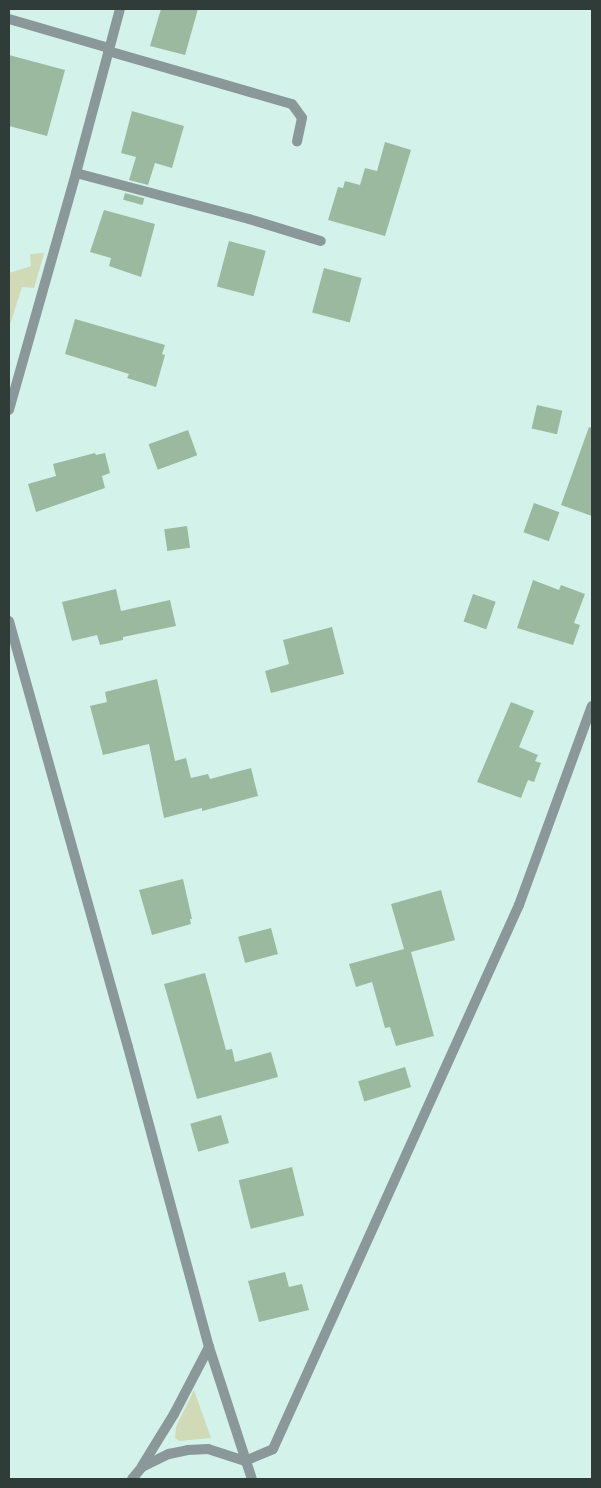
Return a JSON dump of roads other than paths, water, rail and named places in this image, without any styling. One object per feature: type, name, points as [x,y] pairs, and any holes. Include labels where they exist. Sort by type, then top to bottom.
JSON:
[{"type":"street","points":[[9,410],[120,9]]},
{"type":"street","points":[[9,19],[292,104],[302,118],[296,141]]},
{"type":"street","points":[[76,173],[249,219],[320,241]]},
{"type":"street","points":[[9,621],[131,1056],[209,1347],[252,1479]]},
{"type":"street","points":[[142,1467],[168,1454],[188,1450],[208,1449],[245,1461],[273,1449],[519,905],[592,706]]},
{"type":"street","points":[[132,1479],[142,1467],[174,1414],[209,1347]]}]
